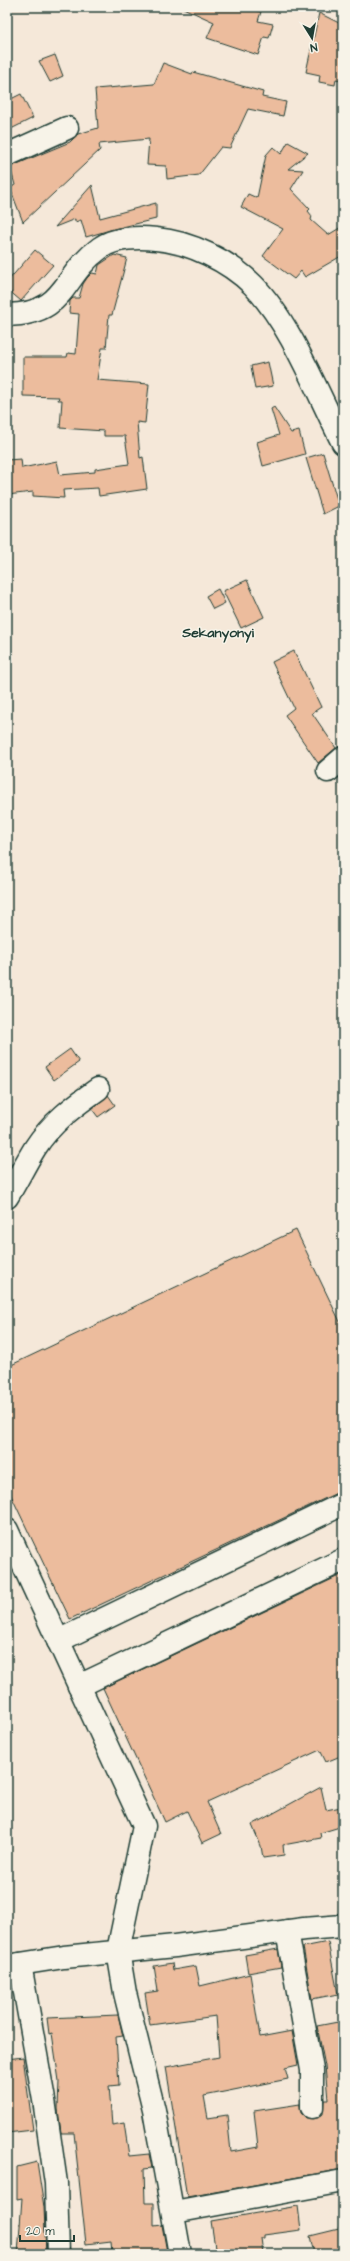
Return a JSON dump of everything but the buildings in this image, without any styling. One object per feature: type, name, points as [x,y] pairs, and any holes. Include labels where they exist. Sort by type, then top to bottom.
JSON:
[{"type":"street","points":[[7,156],[67,128]]},
{"type":"street","points":[[7,315],[41,310],[53,303],[87,259],[102,246],[122,240],[144,238],[171,240],[207,254],[232,269],[254,285],[279,320],[343,443]]},
{"type":"street","points":[[7,1197],[20,1178],[35,1148],[51,1126],[70,1109],[98,1089]]},
{"type":"street","points":[[58,1641],[343,1504]]},
{"type":"street","points":[[7,1530],[144,1826],[118,1952],[125,1993],[154,2110],[174,2212],[180,2254]]},
{"type":"street","points":[[79,1686],[343,1560]]},
{"type":"street","points":[[58,2254],[56,2183],[44,2100],[13,1965],[287,1931],[343,1926]]},
{"type":"street","points":[[287,1931],[312,2070],[312,2107]]},
{"type":"street","points":[[174,2212],[343,2181]]},
{"type":"district","name":"Sekanyonyi","points":[[218,632]]}]
